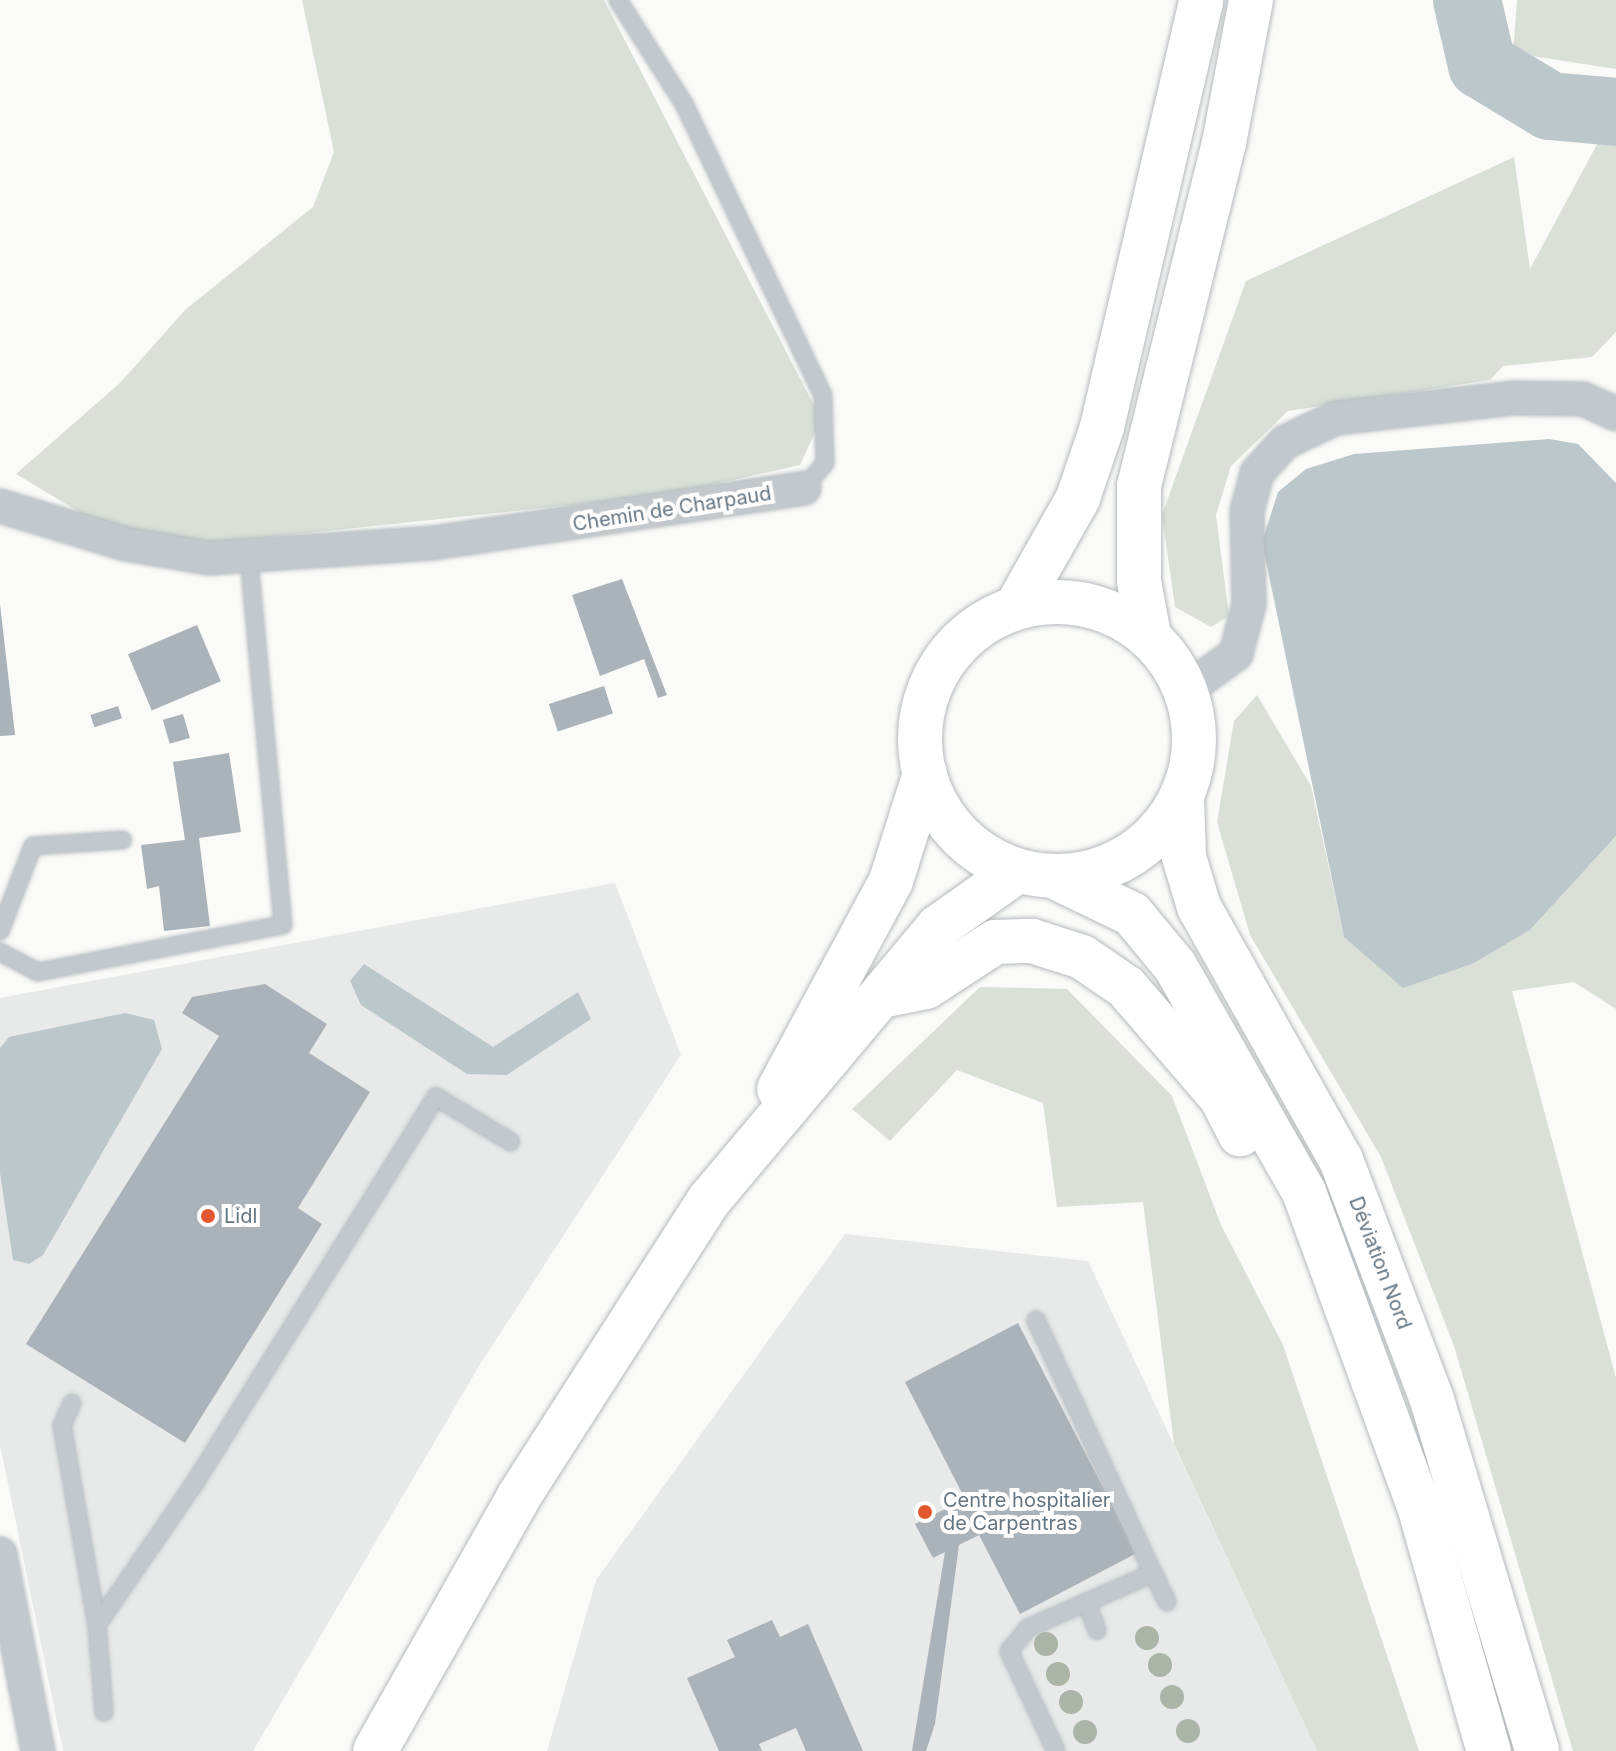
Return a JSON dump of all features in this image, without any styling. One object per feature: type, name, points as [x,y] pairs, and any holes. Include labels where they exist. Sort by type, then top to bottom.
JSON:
[{"type":"main road","points":[[1017,606],[1078,498],[1102,427],[1201,0]]},
{"type":"main road","points":[[1149,636],[1139,581],[1139,486],[1224,143],[1251,0]]},
{"type":"main road","points":[[748,1147],[882,996],[938,927],[1036,874],[1107,868],[1152,839],[1182,796],[1195,740],[1185,691],[1149,636],[1115,613],[1076,601],[1017,606],[966,631],[927,690],[918,738],[925,773],[946,824],[978,853],[1036,874],[1132,914],[1175,966],[1291,1168],[1346,1292],[1414,1491],[1489,1751]]},
{"type":"main road","points":[[375,1751],[519,1496],[748,1147],[891,881],[925,773]]},
{"type":"main road","name":"Déviation Nord","points":[[1182,796],[1184,857],[1199,907],[1341,1160],[1432,1400],[1537,1751]]},
{"type":"main road","points":[[882,996],[926,987],[995,942],[1032,941],[1082,957],[1126,987],[1189,1059],[1221,1097],[1252,1154],[1291,1168]]},
{"type":"street","points":[[1185,691],[1223,669],[1240,644],[1249,604],[1247,511],[1257,473],[1285,442],[1336,418],[1513,398],[1583,399],[1616,414]]},
{"type":"street","name":"Chemin de Charpaud","points":[[0,506],[126,544],[209,558],[433,543],[804,488]]},
{"type":"street","points":[[0,1554],[8,1653],[38,1751]]},
{"type":"lane","name":"Chemin de Charpaud","points":[[618,0],[684,104],[823,396],[825,463],[804,488]]},
{"type":"lane","points":[[0,952],[38,972],[283,925],[251,577]]},
{"type":"lane","points":[[0,931],[33,846],[123,840]]},
{"type":"lane","points":[[97,1625],[196,1481],[436,1097],[511,1142]]},
{"type":"lane","points":[[1036,1320],[1167,1602]]},
{"type":"lane","points":[[72,1403],[62,1425],[97,1625],[104,1712]]},
{"type":"lane","points":[[1056,1751],[1009,1651],[1028,1628],[1153,1573]]},
{"type":"lane","points":[[1087,1603],[1097,1630]]},
{"type":"shaded area","points":[[302,0],[604,0],[821,419],[800,465],[665,495],[186,546],[106,528],[16,474],[121,382],[185,310],[313,207],[334,152]]},
{"type":"shaded area","points":[[1517,0],[1616,0],[1616,69],[1513,53]]},
{"type":"shaded area","points":[[1616,109],[1616,332],[1592,357],[1503,366],[1490,380],[1288,411],[1231,466],[1216,515],[1229,616],[1211,627],[1175,607],[1162,515],[1246,281],[1514,157],[1530,269]]},
{"type":"shaded area","points":[[1549,439],[1578,444],[1616,483],[1616,836],[1530,930],[1474,963],[1403,988],[1344,937],[1262,542],[1278,492],[1306,469],[1354,454]]},
{"type":"shaded area","points":[[1257,695],[1311,786],[1344,937],[1530,930],[1616,836],[1616,1009],[1574,982],[1512,991],[1616,1378],[1616,1751],[1573,1751],[1454,1346],[1381,1157],[1250,935],[1217,822],[1234,721]]},
{"type":"shaded area","points":[[615,883],[681,1055],[482,1361],[253,1751],[63,1751],[0,1445],[0,998]]},
{"type":"shaded area","points":[[364,964],[493,1047],[578,992],[591,1019],[507,1075],[467,1074],[361,1005],[350,981]]},
{"type":"shaded area","points":[[980,987],[1067,989],[1172,1096],[1221,1225],[1283,1345],[1419,1751],[1317,1751],[1174,1444],[1143,1202],[1057,1207],[1043,1103],[957,1070],[890,1141],[852,1109]]},
{"type":"shaded area","points":[[125,1013],[154,1020],[162,1049],[43,1255],[29,1264],[13,1260],[0,1173],[0,1048],[9,1037]]},
{"type":"shaded area","name":"Centre hospitalier de Carpentras","points":[[845,1234],[1088,1261],[1317,1751],[547,1751],[596,1580]]},
{"type":"building","points":[[622,579],[667,695],[658,698],[644,659],[600,676],[572,595]]},
{"type":"building","points":[[0,604],[15,735],[0,736]]},
{"type":"building","points":[[197,625],[221,681],[152,710],[128,654]]},
{"type":"building","points":[[604,686],[613,714],[558,732],[549,704]]},
{"type":"building","points":[[118,706],[122,718],[94,727],[90,715]]},
{"type":"building","points":[[183,714],[190,738],[170,744],[163,720]]},
{"type":"building","points":[[229,753],[241,832],[199,838],[210,926],[164,931],[159,886],[147,889],[141,845],[185,840],[173,762]]},
{"type":"building","name":"Lidl","points":[[265,984],[327,1024],[309,1053],[370,1092],[298,1208],[322,1224],[185,1443],[26,1344],[219,1036],[182,1013],[192,997]]},
{"type":"building","points":[[1018,1323],[1137,1553],[1020,1614],[979,1535],[959,1545],[935,1724],[926,1751],[912,1751],[945,1552],[933,1558],[915,1524],[965,1499],[905,1382]]},
{"type":"building","points":[[772,1620],[780,1637],[808,1624],[863,1751],[806,1751],[796,1728],[759,1744],[762,1751],[719,1751],[687,1678],[735,1657],[727,1640]]},
{"type":"waterway","points":[[1467,0],[1482,65],[1550,106],[1616,112]]},
{"type":"place","name":"Lidl","points":[[208,1216]]},
{"type":"place","name":"Centre hospitalier de Carpentras","points":[[925,1512]]}]
